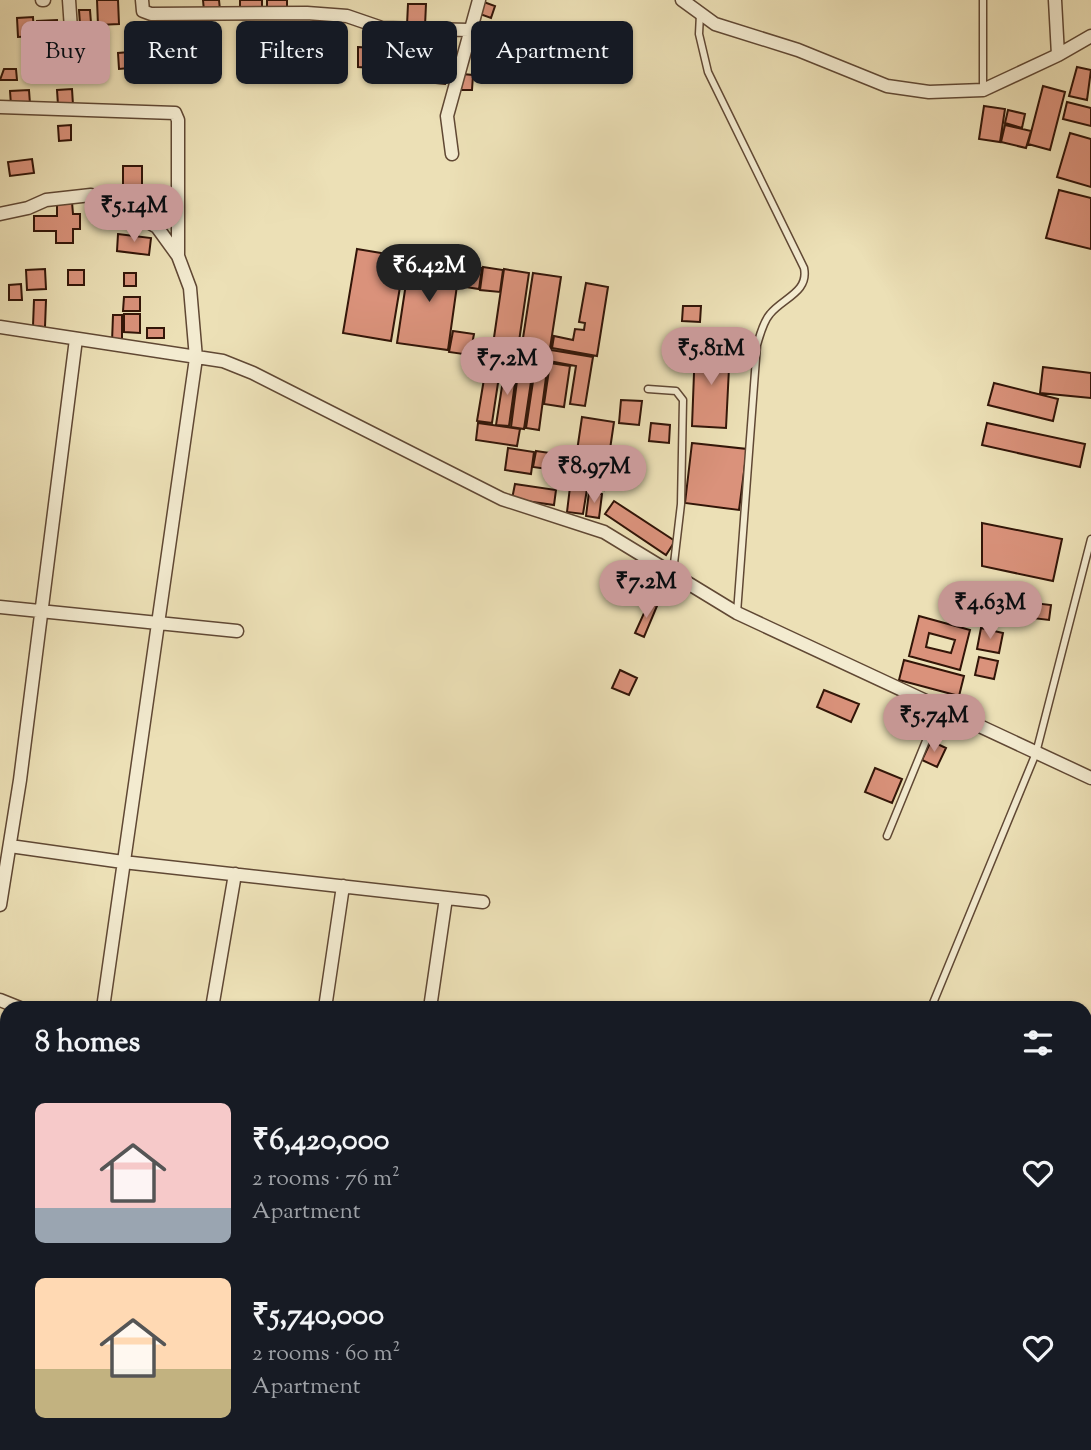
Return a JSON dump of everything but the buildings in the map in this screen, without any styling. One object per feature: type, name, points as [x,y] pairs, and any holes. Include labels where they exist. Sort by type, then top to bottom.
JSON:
[{"type":"street","points":[[69,0],[70,21]]},
{"type":"street","points":[[142,0],[143,11],[151,14],[266,6],[307,7],[347,16],[382,28],[469,30]]},
{"type":"street","points":[[452,154],[447,116],[479,0]]},
{"type":"street","points":[[682,0],[715,24],[798,50],[887,86],[929,92],[983,90],[1058,55],[1091,36]]},
{"type":"street","points":[[1055,0],[1058,55]]},
{"type":"street","points":[[0,107],[175,113],[178,120],[178,256]]},
{"type":"street","points":[[0,214],[28,208],[46,200],[90,195],[107,199],[158,227],[178,256],[190,288],[195,358],[104,1001]]},
{"type":"street","points":[[0,327],[223,361],[253,373],[502,499],[590,526],[673,572],[737,613],[1091,778]]},
{"type":"street","points":[[0,905],[76,339]]},
{"type":"street","points":[[0,607],[237,631]]},
{"type":"street","points":[[10,846],[123,862],[483,902]]},
{"type":"street","points":[[213,1001],[235,874]]},
{"type":"street","points":[[326,1001],[342,886]]},
{"type":"street","points":[[431,1001],[446,898]]},
{"type":"lane","points":[[983,0],[983,90]]},
{"type":"lane","points":[[700,13],[699,34],[708,72],[806,277],[798,291],[781,302],[767,317],[757,345],[737,613]]},
{"type":"lane","points":[[648,389],[676,391],[683,400],[681,504],[673,572]]},
{"type":"lane","points":[[934,1001],[1036,753],[1091,538]]},
{"type":"lane","points":[[887,836],[939,709]]}]
